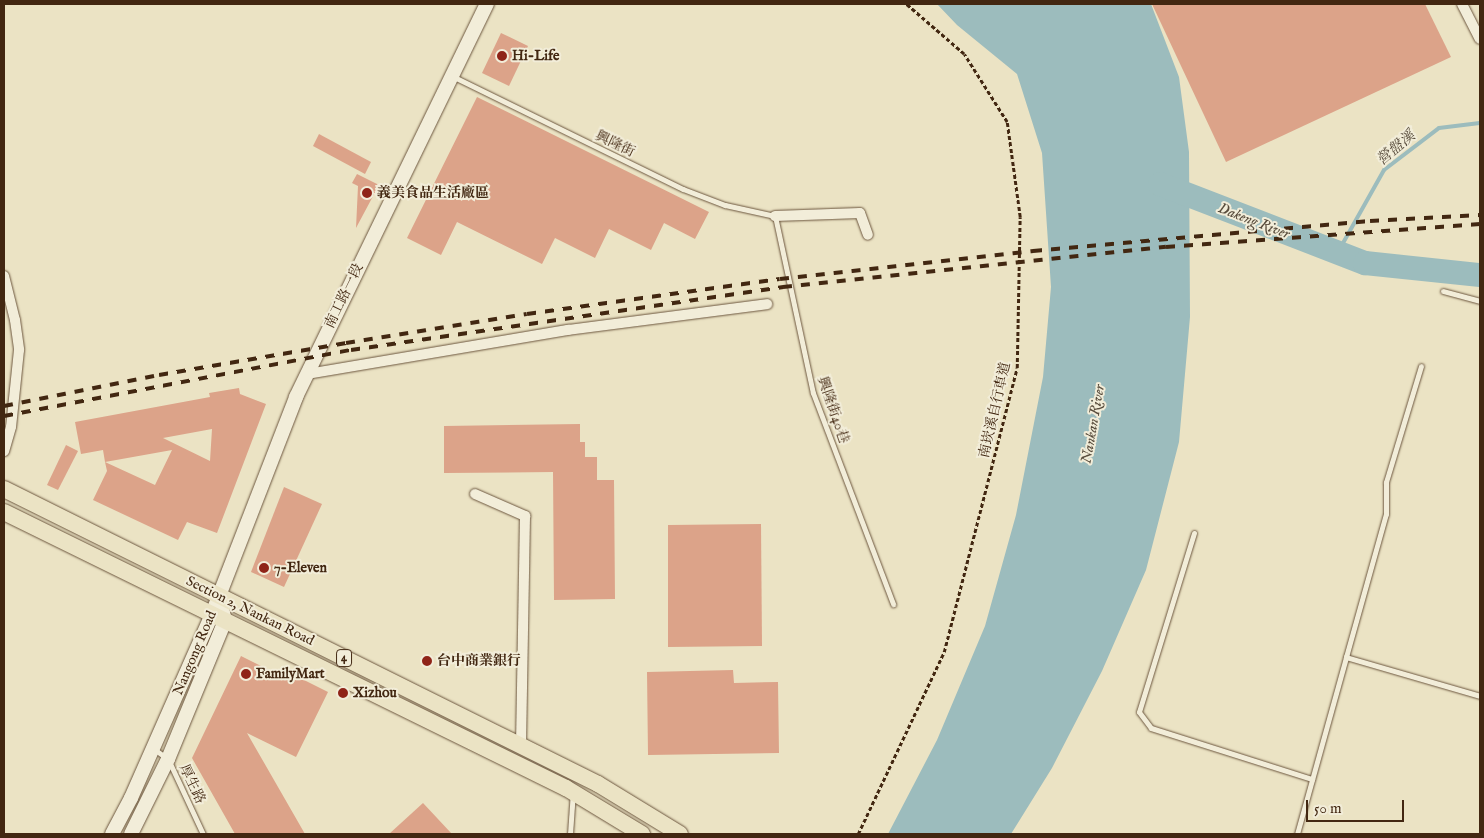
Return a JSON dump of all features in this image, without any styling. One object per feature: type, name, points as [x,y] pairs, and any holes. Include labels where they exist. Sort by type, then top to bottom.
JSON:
[{"type":"main road","name":"Section 2, Nankan Road","points":[[4,489],[598,784],[680,834]]},
{"type":"main road","name":"Section 2, Nankan Road","points":[[4,512],[573,792],[642,834]]},
{"type":"street","name":"南工路一段","points":[[219,596],[296,397],[451,76],[488,4]]},
{"type":"street","points":[[1462,4],[1480,39]]},
{"type":"street","points":[[775,216],[860,213],[868,235]]},
{"type":"street","points":[[4,276],[16,320],[19,350],[11,427],[4,451]]},
{"type":"street","points":[[307,374],[568,330],[767,304]]},
{"type":"street","points":[[475,494],[524,516],[521,746]]},
{"type":"street","name":"Nangong Road","points":[[131,834],[168,759],[218,618],[219,596]]},
{"type":"street","name":"Nangong Road","points":[[112,834],[218,618]]},
{"type":"lane","name":"興隆街","points":[[451,76],[683,189],[725,205],[775,216]]},
{"type":"lane","name":"興隆街40巷","points":[[775,216],[813,393],[894,604]]},
{"type":"lane","points":[[1443,291],[1480,301]]},
{"type":"lane","points":[[1297,834],[1386,514],[1386,482],[1421,366]]},
{"type":"lane","points":[[1194,534],[1138,712],[1151,728],[1312,779]]},
{"type":"lane","points":[[1346,657],[1480,696]]},
{"type":"lane","name":"厚生路","points":[[154,749],[168,759],[203,834]]},
{"type":"lane","points":[[570,834],[573,792]]},
{"type":"path","name":"南崁溪自行車道","points":[[858,834],[944,652],[1018,368],[1020,217],[1007,122],[964,54],[906,4]]},
{"type":"water","name":"Nankan River","points":[[937,4],[1151,4],[1179,77],[1189,152],[1190,317],[1179,442],[1146,570],[1102,671],[1052,768],[1011,834],[888,834],[937,740],[985,626],[1016,515],[1043,377],[1051,287],[1042,153],[1017,74],[957,25]]},
{"type":"building","points":[[1152,4],[1425,4],[1451,57],[1226,162]]},
{"type":"building","points":[[501,33],[528,46],[509,86],[482,73]]},
{"type":"building","points":[[477,97],[709,212],[695,239],[664,223],[651,250],[609,229],[595,258],[555,238],[542,264],[457,222],[441,255],[407,238]]},
{"type":"building","points":[[319,134],[371,162],[365,174],[313,146]]},
{"type":"building","points":[[357,174],[379,185],[356,228],[358,186],[352,183]]},
{"type":"building","points":[[239,388],[240,394],[266,404],[217,533],[187,522],[178,540],[93,500],[107,471],[105,462],[103,450],[81,454],[75,422],[210,397],[209,393]],"holes":[[[212,429],[210,461],[163,438]],[[172,450],[155,485],[105,462]]]},
{"type":"building","points":[[580,424],[580,442],[585,442],[585,457],[597,457],[597,480],[614,480],[615,599],[554,600],[553,472],[444,473],[444,426]]},
{"type":"building","points":[[66,445],[78,451],[58,490],[47,485]]},
{"type":"building","points":[[284,487],[322,504],[284,587],[251,572]]},
{"type":"building","points":[[761,524],[762,646],[668,647],[668,525]]},
{"type":"building","points":[[241,656],[291,681],[294,675],[328,692],[296,757],[247,733],[305,834],[235,834],[192,758]]},
{"type":"building","points":[[733,670],[734,683],[778,682],[779,753],[648,755],[647,672]]},
{"type":"building","points":[[423,803],[452,834],[389,834]]},
{"type":"waterway","name":"營盤溪","points":[[1338,252],[1384,170],[1439,128],[1480,123]]},
{"type":"waterway","name":"Dakeng River","points":[[1160,184],[1365,263],[1480,275]]},
{"type":"railway","points":[[4,406],[159,375],[346,343],[527,314],[780,279],[1033,251],[1370,221],[1480,215]]},
{"type":"railway","points":[[4,416],[351,350],[783,287],[1166,247],[1480,224]]},
{"type":"place","name":"Hi-Life","points":[[502,56]]},
{"type":"place","name":"義美食品生活廠區","points":[[367,193]]},
{"type":"place","name":"7-Eleven","points":[[264,568]]},
{"type":"place","name":"台中商業銀行","points":[[427,661]]},
{"type":"place","name":"FamilyMart","points":[[246,674]]},
{"type":"place","name":"Xizhou","points":[[343,693]]}]
